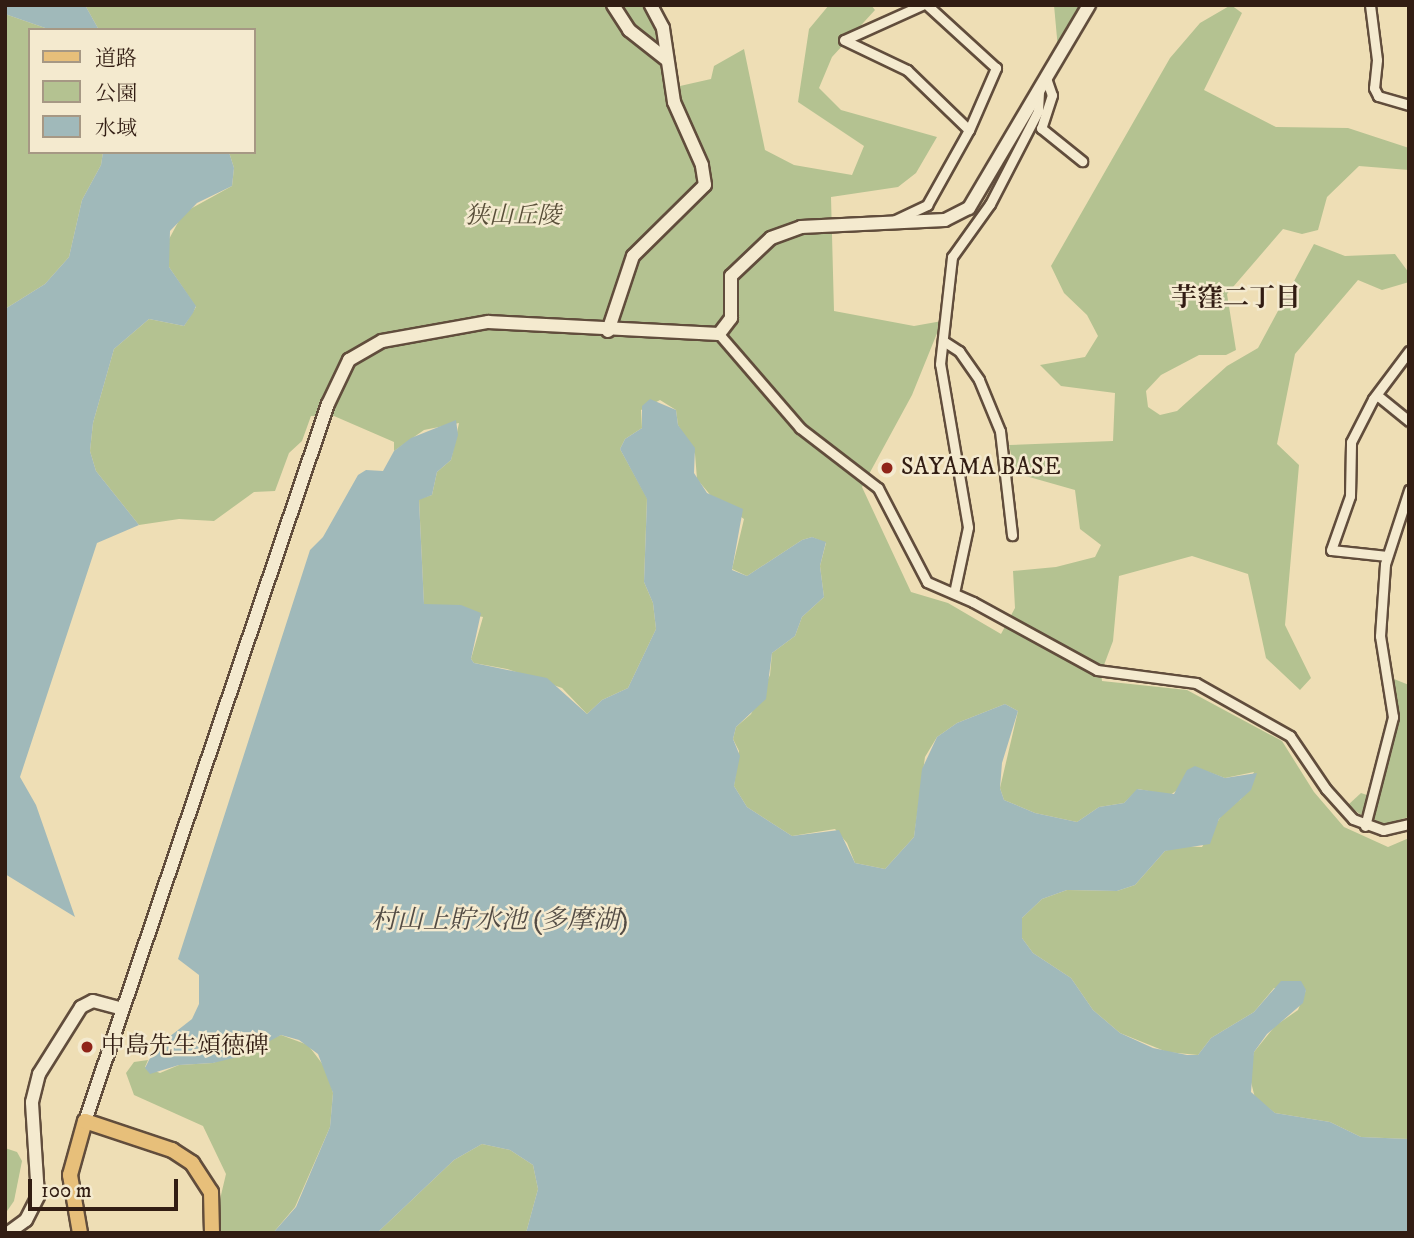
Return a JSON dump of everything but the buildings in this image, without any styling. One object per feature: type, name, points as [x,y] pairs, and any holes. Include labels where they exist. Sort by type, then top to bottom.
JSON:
[{"type":"main road","points":[[80,1233],[70,1175],[76,1145],[85,1121],[172,1150],[192,1163],[211,1192],[212,1233]]},
{"type":"street","points":[[613,5],[629,30],[667,60]]},
{"type":"street","points":[[608,331],[633,256],[705,185],[702,165],[674,102],[663,28],[651,5]]},
{"type":"street","points":[[886,225],[927,205],[969,130],[996,68],[924,5],[844,40],[907,70],[969,130]]},
{"type":"street","points":[[719,334],[731,318],[731,276],[771,239],[801,227],[886,225],[946,220],[969,208],[1089,5]]},
{"type":"street","points":[[1370,5],[1377,60],[1374,88],[1378,96],[1409,105]]},
{"type":"street","points":[[1042,84],[1052,95],[1041,128],[1082,161]]},
{"type":"street","points":[[954,593],[966,539],[967,505],[952,449],[949,400],[940,364],[945,342],[953,257],[990,204],[1023,143],[1038,111],[1042,84]]},
{"type":"street","points":[[85,1121],[342,368],[374,344],[453,326],[505,322],[608,331],[719,334],[800,428],[878,488],[920,576],[1097,670],[1196,683],[1285,732],[1326,789],[1365,826],[1383,830],[1409,824]]},
{"type":"street","points":[[945,342],[960,351],[979,380],[1000,431],[1012,535]]},
{"type":"street","points":[[1387,556],[1331,550],[1350,496],[1351,442],[1377,395],[1409,351]]},
{"type":"street","points":[[1377,395],[1409,421]]},
{"type":"street","points":[[1365,826],[1393,717],[1380,636],[1387,556],[1409,490]]},
{"type":"street","points":[[8,1233],[26,1220],[38,1196],[32,1102],[39,1074],[83,1005],[93,1001],[122,1009]]},
{"type":"green space","name":"狭山丘陵","points":[[85,5],[661,5],[680,86],[711,79],[714,66],[744,49],[765,150],[794,165],[852,175],[864,146],[798,102],[809,29],[829,5],[871,5],[875,10],[832,57],[819,88],[841,110],[937,137],[916,173],[898,187],[831,197],[834,311],[914,326],[942,321],[912,395],[862,487],[911,592],[948,603],[1001,634],[1015,608],[1013,571],[1056,567],[1095,557],[1101,545],[1080,529],[1075,490],[1015,473],[1009,445],[1113,441],[1115,393],[1061,386],[1040,365],[1085,357],[1098,336],[1087,315],[1064,293],[1051,266],[1170,58],[1200,23],[1231,5],[1242,13],[1204,90],[1276,127],[1348,128],[1409,148],[1409,170],[1359,166],[1327,197],[1318,230],[1302,234],[1283,229],[1227,294],[1236,350],[1226,355],[1199,355],[1161,375],[1146,391],[1148,407],[1160,415],[1177,411],[1227,366],[1258,348],[1314,244],[1345,256],[1395,254],[1409,273],[1409,282],[1382,290],[1358,280],[1295,354],[1277,444],[1299,465],[1285,625],[1311,678],[1300,690],[1266,658],[1248,574],[1192,556],[1119,576],[1113,641],[1101,673],[1102,681],[1187,690],[1282,741],[1314,792],[1344,827],[1388,847],[1409,838],[1409,1139],[1361,1137],[1330,1122],[1275,1113],[1255,1098],[1249,1074],[1254,1052],[1275,1026],[1298,1010],[1306,990],[1274,988],[1254,1012],[1211,1038],[1198,1055],[1167,1052],[1120,1033],[1093,1010],[1071,978],[1033,953],[1022,938],[1022,918],[1042,899],[1067,890],[1117,891],[1135,885],[1165,851],[1180,846],[1202,847],[1223,813],[1241,799],[1254,772],[1225,778],[1206,771],[1170,795],[1138,789],[1124,803],[1099,807],[1077,822],[1035,813],[1004,800],[1000,788],[1018,711],[1005,704],[957,723],[937,737],[925,757],[914,837],[885,869],[855,863],[847,843],[835,829],[792,836],[747,807],[734,786],[739,751],[733,739],[736,727],[751,714],[770,675],[772,653],[795,636],[802,617],[824,597],[820,566],[826,543],[812,537],[802,540],[747,576],[732,569],[744,519],[712,497],[697,479],[695,454],[678,425],[676,410],[660,400],[641,410],[642,428],[625,439],[620,449],[647,498],[644,582],[653,603],[656,629],[628,688],[602,700],[587,714],[562,688],[507,669],[474,663],[471,659],[483,617],[424,605],[419,499],[432,495],[437,472],[451,460],[459,423],[424,430],[394,451],[394,442],[334,416],[311,416],[302,441],[289,453],[275,491],[254,492],[214,521],[179,519],[139,525],[96,471],[90,451],[93,423],[114,349],[149,319],[184,326],[196,307],[169,267],[168,241],[183,213],[232,186],[234,168],[230,154],[256,154],[256,28],[98,28]]},
{"type":"green space","points":[[1054,5],[1082,7],[1058,49]]},
{"type":"green space","points":[[5,14],[45,28],[28,28],[28,154],[103,154],[101,165],[82,200],[69,257],[45,284],[5,309]]},
{"type":"green space","points":[[1389,677],[1409,685],[1409,817],[1381,825],[1371,816],[1392,751],[1397,711]]},
{"type":"green space","points":[[1361,793],[1370,796],[1361,815],[1348,805]]},
{"type":"green space","points":[[281,1035],[308,1045],[327,1070],[333,1093],[330,1127],[295,1207],[273,1233],[212,1233],[226,1174],[203,1126],[134,1095],[126,1073],[134,1062],[148,1060],[145,1067],[160,1073],[179,1065],[213,1063]]},
{"type":"green space","points":[[482,1144],[510,1150],[533,1165],[538,1189],[526,1233],[377,1233],[454,1160]]},
{"type":"green space","points":[[5,1148],[17,1152],[22,1161],[14,1201],[5,1214]]},
{"type":"water","points":[[5,5],[85,5],[98,28],[45,28],[5,14]]},
{"type":"water","points":[[103,154],[230,154],[234,168],[232,186],[197,203],[170,231],[169,267],[196,306],[193,313],[184,326],[149,319],[114,349],[93,423],[90,451],[96,471],[139,525],[97,543],[20,777],[36,805],[75,917],[5,874],[5,309],[45,284],[69,257],[82,200],[101,165]]},
{"type":"water","name":"村山上貯水池 (多摩湖)","points":[[650,399],[676,410],[678,425],[695,448],[694,473],[707,493],[743,509],[732,570],[747,576],[802,540],[812,537],[826,542],[820,566],[824,597],[802,617],[795,636],[772,653],[766,699],[736,727],[733,739],[740,756],[734,786],[747,807],[792,836],[839,830],[855,863],[885,869],[914,837],[922,769],[937,737],[957,723],[1005,704],[1018,711],[1002,763],[1000,788],[1004,800],[1035,813],[1077,822],[1099,807],[1124,803],[1137,789],[1174,794],[1187,770],[1195,766],[1225,778],[1257,773],[1251,790],[1219,819],[1210,844],[1165,851],[1135,885],[1117,891],[1067,890],[1042,899],[1022,918],[1022,938],[1033,953],[1071,978],[1093,1010],[1120,1033],[1153,1048],[1187,1055],[1198,1055],[1211,1038],[1254,1012],[1281,981],[1301,981],[1306,990],[1303,1003],[1267,1034],[1254,1052],[1251,1092],[1275,1113],[1330,1122],[1361,1137],[1409,1139],[1409,1233],[526,1233],[538,1189],[533,1165],[510,1150],[482,1144],[454,1160],[377,1233],[273,1233],[296,1207],[330,1127],[333,1093],[318,1054],[299,1040],[281,1035],[242,1056],[213,1063],[179,1065],[150,1074],[145,1068],[155,1048],[192,1019],[199,1004],[199,975],[178,959],[310,550],[323,537],[358,475],[366,470],[383,471],[394,451],[411,438],[456,420],[458,435],[451,460],[437,472],[432,495],[419,500],[424,604],[461,605],[481,613],[471,659],[474,663],[547,678],[587,714],[602,700],[628,688],[656,629],[653,603],[644,582],[647,499],[620,449],[625,439],[642,428],[642,406]]},
{"type":"place","name":"SAYAMA BASE","points":[[887,468]]},
{"type":"place","name":"中島先生頌徳碑","points":[[87,1047]]},
{"type":"district","name":"芋窪二丁目","points":[[1236,299]]}]
